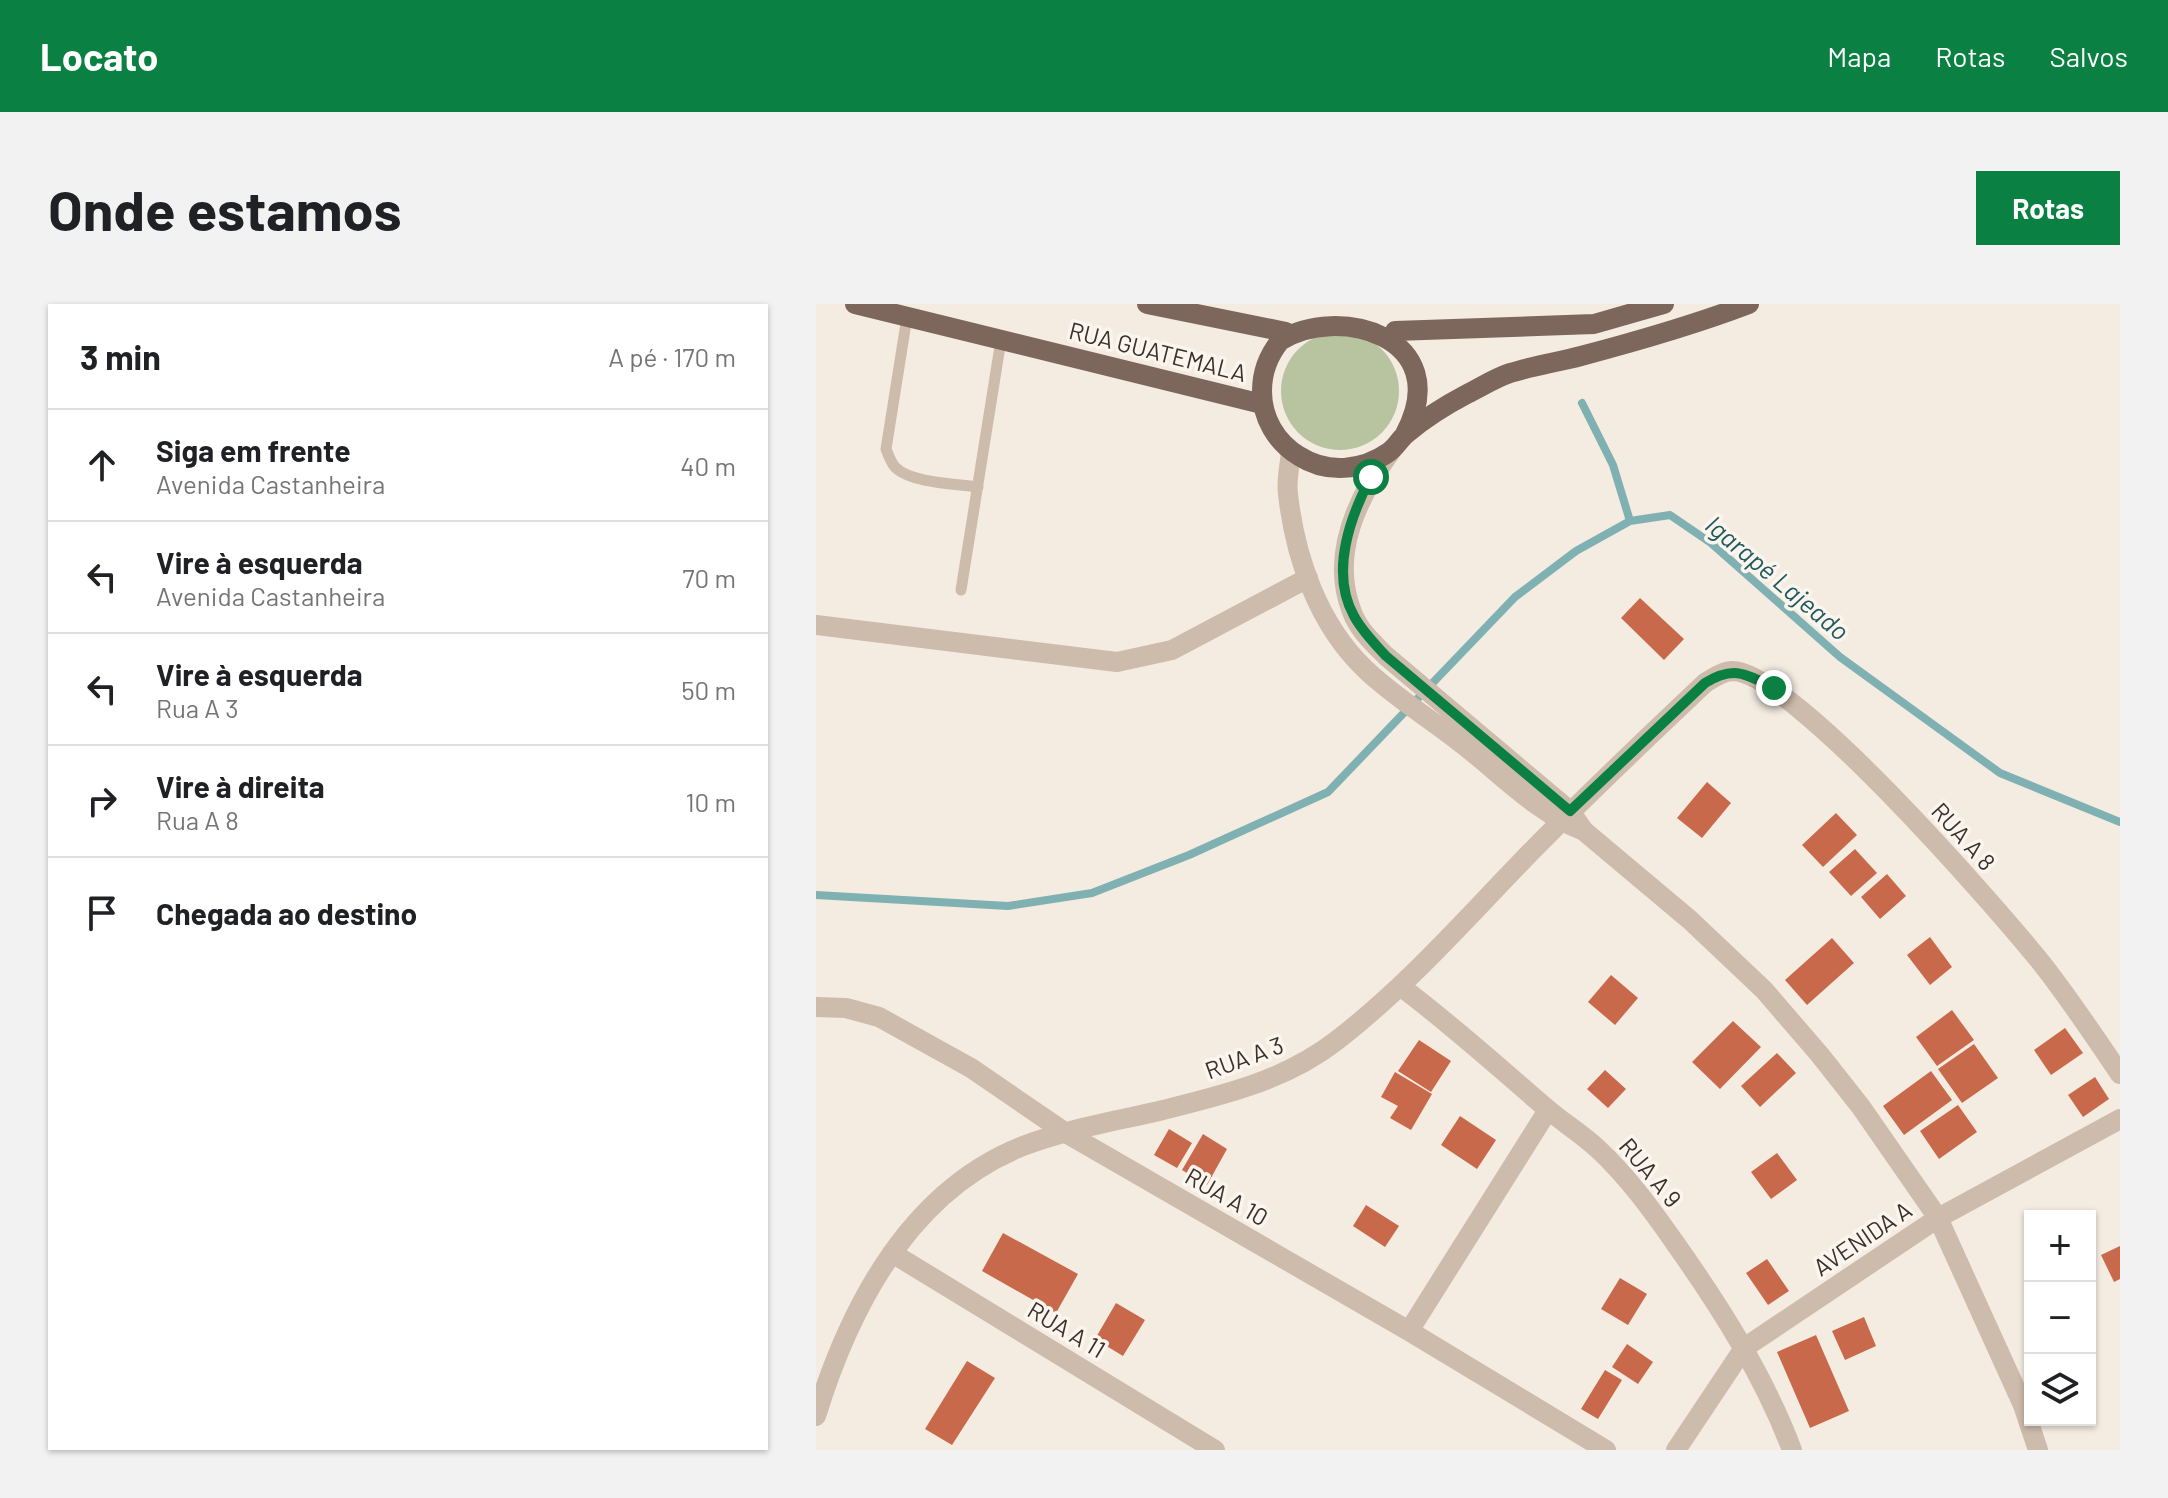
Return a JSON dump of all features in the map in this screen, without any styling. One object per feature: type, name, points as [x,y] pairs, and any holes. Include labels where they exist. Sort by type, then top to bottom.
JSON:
[{"type":"main road","name":"RUA GUATEMALA","points":[[855,304],[1262,404]]},
{"type":"main road","name":"RUA GUATEMALA","points":[[1147,304],[1286,332]]},
{"type":"main road","points":[[1395,331],[1594,324],[1664,304]]},
{"type":"main road","points":[[1399,442],[1416,414],[1420,392],[1417,370],[1409,349],[1395,331],[1375,318],[1352,311],[1328,311],[1306,319],[1286,332],[1270,353],[1262,377],[1262,404],[1268,422],[1277,438],[1306,461],[1342,469],[1377,460],[1449,404],[1509,374],[1698,324],[1749,304]]},
{"type":"street","points":[[1399,442],[1371,477],[1356,506],[1348,534],[1344,586],[1352,614],[1368,637],[1421,684],[1452,723],[1690,920],[1764,990],[1861,1107],[1938,1218],[2023,1405],[2038,1450]]},
{"type":"street","points":[[1291,451],[1287,490],[1293,523],[1308,578],[1328,624],[1344,648],[1364,668],[1407,702],[1452,723]]},
{"type":"street","points":[[816,625],[1117,662],[1172,650],[1308,578]]},
{"type":"street","name":"RUA A 3","points":[[816,1416],[863,1298],[910,1229],[941,1196],[1022,1147],[1250,1086],[1294,1069],[1335,1042],[1400,986],[1565,817],[1705,683],[1719,674],[1733,671]]},
{"type":"street","name":"RUA A 8","points":[[1733,671],[1774,688],[1826,733],[1923,827],[2041,962],[2120,1074]]},
{"type":"street","name":"RUA A 9","points":[[1400,986],[1598,1148],[1640,1194],[1744,1348],[1792,1450]]},
{"type":"street","name":"RUA A 10","points":[[816,1007],[846,1008],[879,1017],[971,1068],[1066,1133],[1409,1331],[1606,1450]]},
{"type":"street","points":[[1409,1331],[1548,1110]]},
{"type":"street","name":"AVENIDA A","points":[[1676,1450],[1744,1348],[1938,1218],[2120,1119]]},
{"type":"street","name":"RUA A 11","points":[[892,1253],[1215,1450]]},
{"type":"lane","points":[[907,317],[886,449],[894,467],[907,474],[978,487]]},
{"type":"lane","points":[[961,590],[1001,340]]},
{"type":"green space","points":[[1340,332],[1373,342],[1389,358],[1399,391],[1389,424],[1373,440],[1340,450],[1307,440],[1291,424],[1281,391],[1291,358],[1307,342]]},
{"type":"building","points":[[1640,598],[1684,639],[1664,660],[1621,618]]},
{"type":"building","points":[[1707,782],[1731,803],[1702,838],[1677,818]]},
{"type":"building","points":[[1836,813],[1857,835],[1823,867],[1802,845]]},
{"type":"building","points":[[1855,849],[1877,873],[1851,896],[1829,872]]},
{"type":"building","points":[[1887,874],[1906,896],[1880,919],[1861,897]]},
{"type":"building","points":[[1930,937],[1952,967],[1930,985],[1907,955]]},
{"type":"building","points":[[1832,938],[1854,963],[1807,1005],[1785,980]]},
{"type":"building","points":[[1611,975],[1638,998],[1615,1025],[1588,1002]]},
{"type":"building","points":[[1952,1010],[1974,1040],[1937,1066],[1916,1037]]},
{"type":"building","points":[[1733,1021],[1761,1047],[1720,1089],[1692,1062]]},
{"type":"building","points":[[2065,1028],[2083,1053],[2051,1075],[2034,1050]]},
{"type":"building","points":[[1419,1040],[1451,1061],[1431,1092],[1398,1071]]},
{"type":"building","points":[[1974,1044],[1998,1078],[1962,1103],[1938,1069]]},
{"type":"building","points":[[1777,1053],[1796,1073],[1760,1107],[1741,1086]]},
{"type":"building","points":[[1605,1070],[1626,1089],[1608,1108],[1587,1089]]},
{"type":"building","points":[[1931,1071],[1952,1100],[1904,1135],[1883,1106]]},
{"type":"building","points":[[1395,1072],[1432,1094],[1411,1130],[1390,1118],[1398,1106],[1381,1097]]},
{"type":"building","points":[[2095,1077],[2109,1099],[2083,1117],[2068,1095]]},
{"type":"building","points":[[1958,1105],[1977,1132],[1939,1159],[1920,1131]]},
{"type":"building","points":[[1460,1116],[1496,1140],[1477,1169],[1441,1145]]},
{"type":"building","points":[[1169,1129],[1192,1143],[1177,1168],[1154,1155]]},
{"type":"building","points":[[1203,1134],[1227,1149],[1207,1185],[1182,1170]]},
{"type":"building","points":[[1777,1153],[1797,1180],[1771,1199],[1751,1172]]},
{"type":"building","points":[[1366,1205],[1399,1226],[1385,1247],[1353,1226]]},
{"type":"building","points":[[1003,1233],[1078,1274],[1056,1313],[982,1271]]},
{"type":"building","points":[[2120,1246],[2120,1279],[2114,1282],[2101,1255]]},
{"type":"building","points":[[1767,1259],[1789,1291],[1768,1305],[1746,1273]]},
{"type":"building","points":[[1620,1278],[1647,1294],[1628,1325],[1601,1309]]},
{"type":"building","points":[[1116,1303],[1145,1320],[1123,1356],[1095,1339]]},
{"type":"building","points":[[1864,1317],[1876,1346],[1845,1360],[1832,1331]]},
{"type":"building","points":[[1816,1335],[1849,1411],[1810,1428],[1777,1352]]},
{"type":"building","points":[[1627,1344],[1653,1362],[1638,1384],[1612,1367]]},
{"type":"building","points":[[967,1361],[995,1378],[952,1445],[925,1429]]},
{"type":"building","points":[[1605,1370],[1622,1380],[1598,1419],[1581,1409]]},
{"type":"waterway","points":[[1582,403],[1613,465],[1630,521]]},
{"type":"waterway","name":"Igarapé Lajeado","points":[[816,895],[1008,906],[1092,893],[1189,855],[1328,792],[1515,597],[1576,551],[1630,521],[1670,515],[1711,543],[1840,657],[2000,773],[2120,822]]},
{"type":"route","points":[[1371,477],[1356,506],[1345,554],[1344,586],[1352,614],[1386,656],[1570,811],[1705,683],[1719,674],[1733,671],[1774,688]]}]
